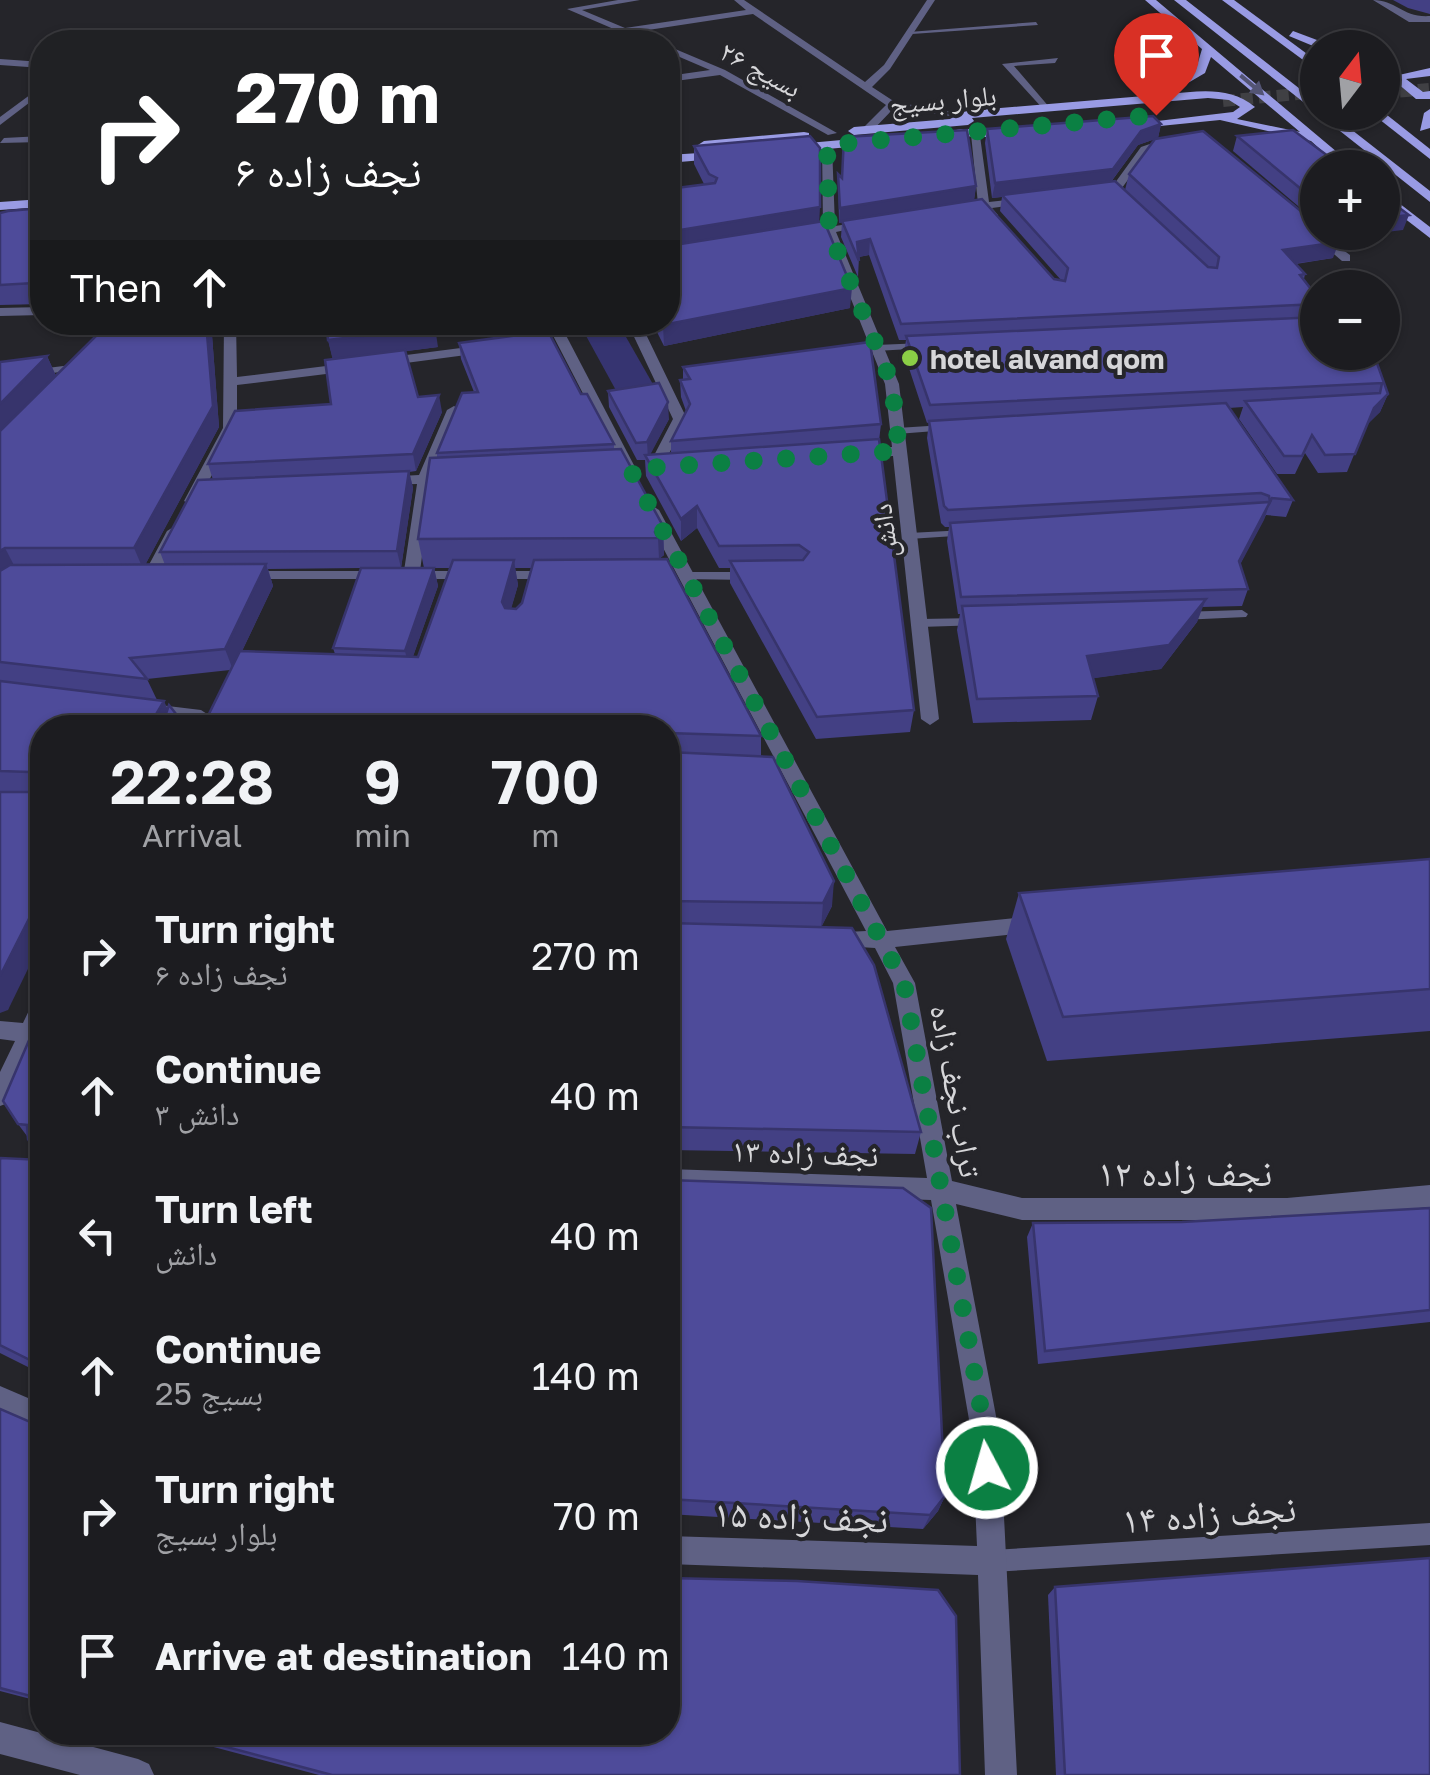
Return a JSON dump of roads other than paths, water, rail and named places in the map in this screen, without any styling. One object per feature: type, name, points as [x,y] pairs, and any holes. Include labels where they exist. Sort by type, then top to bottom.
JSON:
[{"type":"main road","points":[[1150,0],[1329,150]]},
{"type":"main road","points":[[1180,0],[1300,95]]},
{"type":"main road","points":[[1228,0],[1300,54]]},
{"type":"main road","points":[[1248,0],[1300,38]]},
{"type":"main road","points":[[1294,34],[1300,36]]},
{"type":"main road","points":[[1130,101],[1188,82],[1201,71],[1208,48]]},
{"type":"main road","points":[[1400,64],[1430,70]]},
{"type":"main road","points":[[1427,87],[1420,96],[1396,77],[1430,70]]},
{"type":"main road","points":[[964,127],[1045,108],[1130,101],[1222,95],[1241,100],[1249,107],[1236,116],[1206,118]]},
{"type":"main road","name":"بلوار بسیج","points":[[680,158],[830,139],[1226,105],[1113,123],[1206,118]]},
{"type":"main road","points":[[1410,118],[1427,130],[1430,113]]},
{"type":"main road","points":[[1206,118],[1258,124],[1318,140]]},
{"type":"main road","points":[[964,127],[1038,129]]},
{"type":"main road","name":"بلوار بسیج","points":[[680,147],[830,139],[866,130],[964,127]]},
{"type":"main road","points":[[1344,130],[1430,198]]},
{"type":"main road","points":[[1399,130],[1430,155]]},
{"type":"main road","points":[[0,206],[30,203]]},
{"type":"main road","points":[[1400,209],[1430,234]]},
{"type":"main road","points":[[0,216],[30,214]]},
{"type":"street","points":[[621,30],[571,10],[636,0]]},
{"type":"street","points":[[738,0],[892,105],[964,127],[984,206],[996,220]]},
{"type":"street","points":[[866,88],[888,67],[931,0]]},
{"type":"street","points":[[1377,0],[1412,20],[1430,19]]},
{"type":"street","points":[[630,30],[754,11]]},
{"type":"street","name":"بسیج ۲۶","points":[[680,54],[722,72],[830,139]]},
{"type":"street","points":[[1045,108],[1007,64],[1055,60]]},
{"type":"street","points":[[0,62],[30,64]]},
{"type":"street","points":[[680,77],[722,72]]},
{"type":"street","points":[[0,122],[30,98]]},
{"type":"street","points":[[866,130],[892,105]]},
{"type":"street","points":[[1078,194],[1115,190],[1145,148],[1186,136]]},
{"type":"street","points":[[829,230],[830,139]]},
{"type":"street","points":[[2,142],[30,140]]},
{"type":"street","points":[[945,212],[1040,199]]},
{"type":"street","points":[[794,236],[887,221]]},
{"type":"street","name":"دانش","points":[[829,230],[892,384],[930,719]]},
{"type":"street","points":[[1337,250],[1346,258]]},
{"type":"street","points":[[0,312],[30,311]]},
{"type":"street","points":[[150,576],[230,428],[230,335]]},
{"type":"street","name":"تراب نجف زاده","points":[[552,335],[783,773],[904,983],[986,1437],[1001,1775]]},
{"type":"street","points":[[638,335],[680,419],[655,467]]},
{"type":"street","points":[[230,382],[502,346]]},
{"type":"street","points":[[66,381],[85,362]]},
{"type":"street","points":[[411,576],[425,479],[454,410]]},
{"type":"street","points":[[843,454],[899,451]]},
{"type":"street","points":[[620,470],[674,466]]},
{"type":"street","points":[[368,482],[462,477]]},
{"type":"street","points":[[196,490],[216,490]]},
{"type":"street","points":[[131,576],[169,576]]},
{"type":"street","points":[[225,576],[411,576],[448,584],[528,584],[569,576]]},
{"type":"street","points":[[128,707],[165,715]]},
{"type":"street","points":[[804,939],[881,940],[1058,922]]},
{"type":"street","points":[[0,1030],[30,1033],[0,1096]]},
{"type":"street","name":"نجف زاده ۱۳","points":[[680,1180],[941,1189]]},
{"type":"street","name":"نجف زاده ۱۲","points":[[941,1189],[1022,1208],[1287,1209],[1430,1196]]},
{"type":"street","points":[[0,1399],[30,1413]]},
{"type":"street","name":"نجف زاده ۱۵","points":[[680,1550],[992,1561]]},
{"type":"street","points":[[0,1738],[138,1775]]},
{"type":"lane","points":[[912,32],[1036,24]]},
{"type":"lane","points":[[1115,190],[1128,202]]},
{"type":"lane","points":[[876,348],[934,346]]},
{"type":"lane","points":[[0,378],[85,362]]},
{"type":"lane","points":[[897,431],[955,428]]},
{"type":"lane","points":[[909,536],[986,532]]},
{"type":"lane","points":[[677,576],[761,576]]},
{"type":"lane","points":[[1166,616],[1242,614]]},
{"type":"lane","points":[[920,623],[996,621]]},
{"type":"lane","name":"نجف زاده ۱۴","points":[[992,1561],[1430,1534]]},
{"type":"tunnel","points":[[1400,91],[1429,89]]},
{"type":"tunnel","points":[[1223,101],[1300,94]]},
{"type":"place","name":"hotel alvand qom","points":[[910,358]]}]
